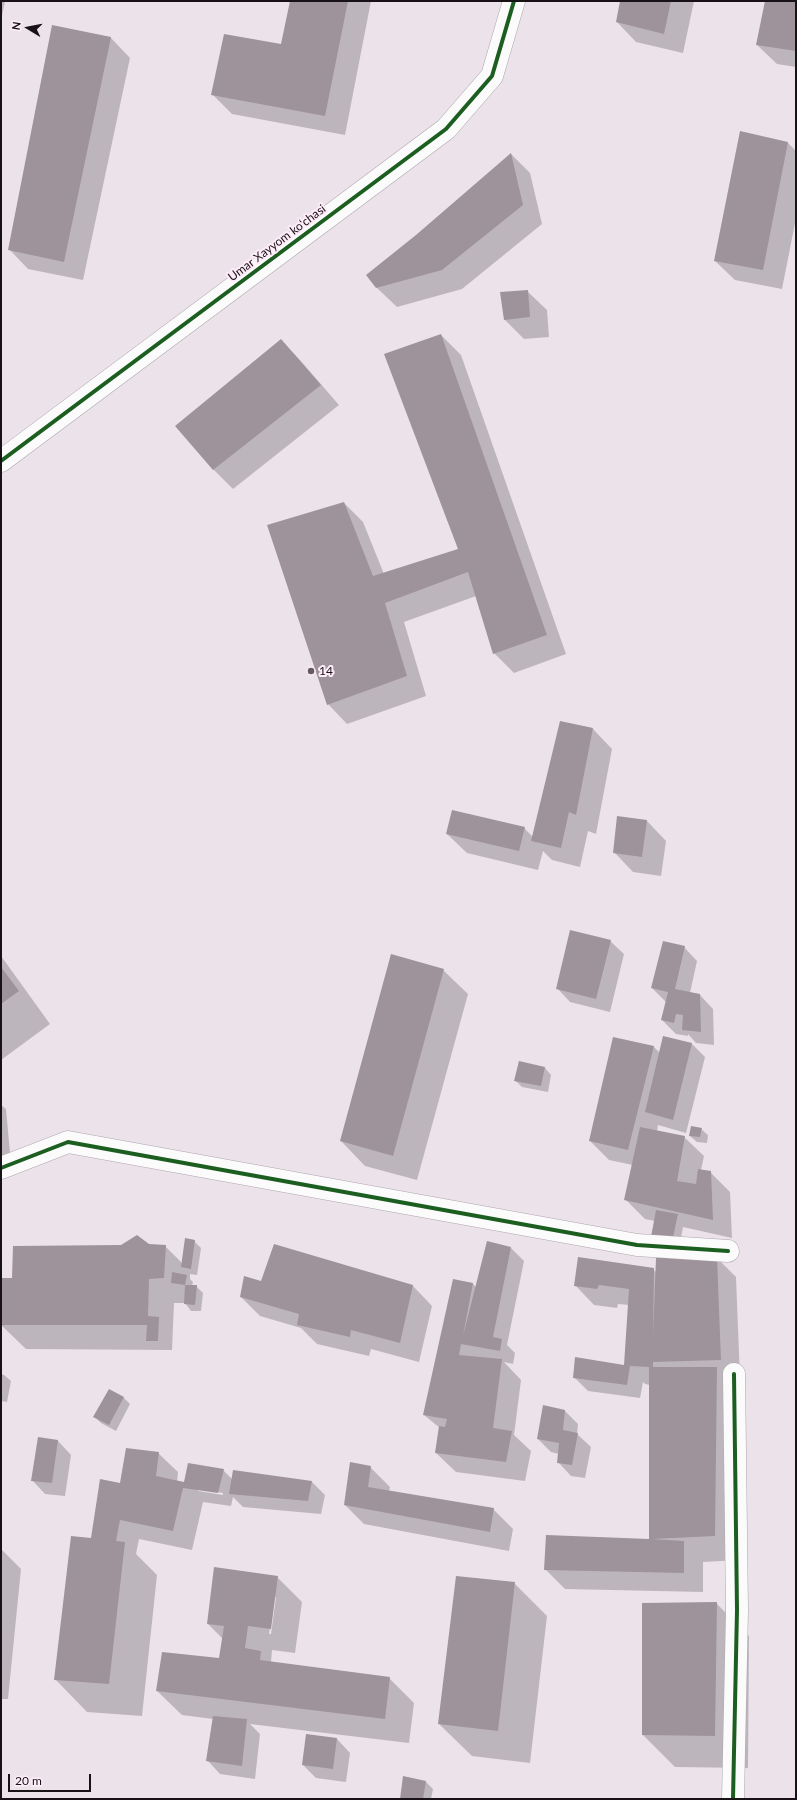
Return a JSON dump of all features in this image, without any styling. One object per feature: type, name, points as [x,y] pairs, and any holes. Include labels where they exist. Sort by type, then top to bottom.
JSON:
[{"type":"street","name":"Umar Xayyom ko‘chasi","points":[[1,461],[446,129],[492,76],[514,1]]},
{"type":"street","points":[[1,1168],[68,1142],[637,1245],[728,1251]]},
{"type":"street","points":[[733,1799],[737,1610],[734,1374]]},
{"type":"building","points":[[290,1],[348,1],[325,116],[211,95],[224,34],[281,44]]},
{"type":"building","points":[[620,1],[671,1],[664,34],[616,22]]},
{"type":"building","points":[[765,1],[796,1],[796,51],[756,45]]},
{"type":"building","points":[[52,25],[111,37],[64,262],[8,250]]},
{"type":"building","points":[[740,131],[788,142],[763,270],[714,261]]},
{"type":"building","points":[[511,153],[523,205],[442,270],[376,288],[366,275],[416,235]]},
{"type":"building","points":[[528,290],[530,317],[504,320],[500,292]]},
{"type":"building","points":[[441,334],[547,635],[493,654],[468,572],[385,603],[407,676],[327,705],[267,525],[344,502],[373,576],[458,549],[384,354]]},
{"type":"building","points":[[281,339],[321,385],[213,470],[175,426]]},
{"type":"building","points":[[560,721],[593,728],[576,815],[569,812],[561,848],[531,841]]},
{"type":"building","points":[[452,810],[525,827],[519,851],[446,834]]},
{"type":"building","points":[[617,816],[647,820],[642,857],[613,853]]},
{"type":"building","points":[[570,930],[611,940],[596,999],[556,989]]},
{"type":"building","points":[[663,941],[685,946],[675,989],[700,994],[701,1032],[682,1030],[683,1015],[676,1014],[674,1023],[661,1020],[668,992],[651,988]]},
{"type":"building","points":[[391,954],[444,969],[393,1156],[340,1141]]},
{"type":"building","points":[[1,967],[19,991],[1,1004]]},
{"type":"building","points":[[663,1036],[692,1043],[673,1120],[645,1112]]},
{"type":"building","points":[[613,1037],[654,1046],[628,1150],[589,1141]]},
{"type":"building","points":[[519,1061],[545,1067],[541,1086],[514,1081]]},
{"type":"building","points":[[691,1126],[702,1128],[700,1137],[689,1136]]},
{"type":"building","points":[[640,1127],[685,1136],[677,1181],[696,1184],[698,1169],[711,1171],[713,1220],[624,1200]]},
{"type":"building","points":[[656,1210],[678,1214],[672,1242],[651,1237]]},
{"type":"building","points":[[137,1235],[149,1244],[166,1245],[164,1278],[149,1279],[148,1316],[159,1317],[158,1341],[146,1341],[147,1325],[1,1325],[1,1278],[12,1278],[13,1246],[121,1245]]},
{"type":"building","points":[[185,1238],[195,1240],[191,1269],[181,1267]]},
{"type":"building","points":[[487,1241],[511,1247],[493,1337],[502,1339],[500,1351],[461,1344],[459,1355],[502,1359],[493,1428],[512,1431],[506,1462],[435,1453],[439,1426],[445,1427],[447,1419],[423,1415],[453,1279],[473,1283],[463,1336]]},
{"type":"building","points":[[274,1244],[413,1285],[400,1343],[351,1330],[350,1337],[297,1325],[299,1314],[240,1297],[244,1276],[261,1281]]},
{"type":"building","points":[[578,1257],[654,1268],[653,1336],[656,1258],[717,1257],[721,1360],[653,1362],[653,1367],[717,1367],[715,1536],[652,1539],[684,1541],[684,1573],[544,1570],[546,1535],[649,1539],[649,1367],[630,1366],[627,1385],[573,1378],[575,1357],[624,1365],[629,1289],[599,1285],[597,1289],[574,1286]]},
{"type":"building","points":[[172,1272],[187,1275],[185,1285],[171,1283]]},
{"type":"building","points":[[185,1285],[197,1285],[195,1305],[184,1304]]},
{"type":"building","points":[[109,1389],[124,1397],[109,1425],[93,1417]]},
{"type":"building","points":[[543,1405],[565,1410],[563,1430],[578,1433],[572,1465],[557,1463],[559,1443],[537,1439]]},
{"type":"building","points":[[38,1437],[58,1440],[52,1483],[31,1481]]},
{"type":"building","points":[[126,1448],[159,1452],[156,1476],[184,1482],[188,1463],[224,1469],[218,1493],[183,1488],[173,1531],[120,1520],[116,1541],[125,1542],[109,1684],[54,1680],[71,1536],[91,1538],[100,1479],[120,1483]]},
{"type":"building","points":[[350,1462],[371,1466],[368,1487],[494,1508],[490,1532],[344,1505]]},
{"type":"building","points":[[233,1470],[312,1481],[308,1501],[229,1494]]},
{"type":"building","points":[[214,1567],[278,1576],[271,1629],[248,1626],[245,1648],[261,1651],[260,1660],[390,1677],[385,1719],[156,1691],[162,1652],[219,1658],[224,1626],[207,1624]]},
{"type":"building","points":[[456,1576],[515,1582],[498,1731],[438,1724]]},
{"type":"building","points":[[717,1602],[715,1736],[642,1735],[642,1603]]},
{"type":"building","points":[[213,1716],[247,1719],[242,1766],[206,1761]]},
{"type":"building","points":[[306,1734],[337,1738],[333,1769],[302,1765]]},
{"type":"building","points":[[403,1776],[426,1781],[423,1799],[400,1799]]},
{"type":"cycle path","points":[[1,461],[446,129],[492,76],[514,1]]},
{"type":"cycle path","points":[[1,1168],[68,1142],[637,1245],[728,1251]]},
{"type":"cycle path","points":[[733,1799],[737,1610],[734,1374]]},
{"type":"place","name":"14","points":[[311,671]]}]
